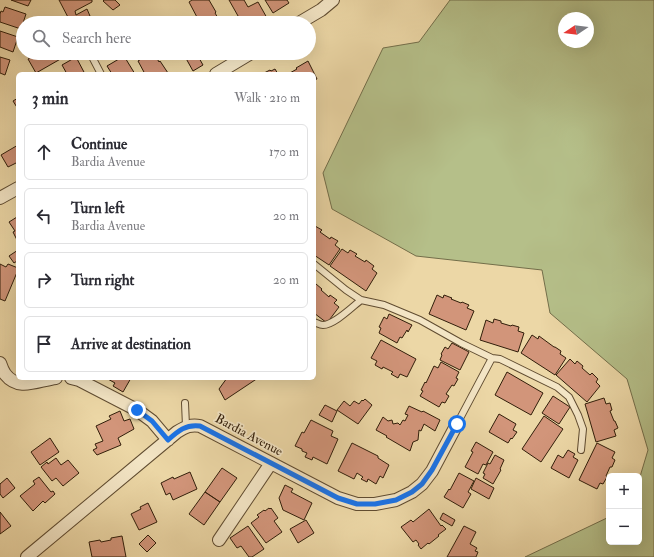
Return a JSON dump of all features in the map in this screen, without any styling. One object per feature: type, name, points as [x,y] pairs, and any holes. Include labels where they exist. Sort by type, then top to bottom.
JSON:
[{"type":"street","points":[[311,16],[333,0]]},
{"type":"street","points":[[219,72],[239,60]]},
{"type":"street","points":[[0,198],[16,189]]},
{"type":"street","points":[[0,363],[4,374],[13,381],[22,384],[45,380]]},
{"type":"street","points":[[79,380],[137,410],[152,421],[168,440]]},
{"type":"street","name":"Bardia Avenue","points":[[186,426],[200,426],[338,498],[357,504],[375,504],[396,500],[412,492],[422,484],[432,470],[457,424]]},
{"type":"street","points":[[27,557],[186,426]]},
{"type":"street","points":[[218,540],[271,463]]},
{"type":"lane","points":[[94,60],[100,72]]},
{"type":"lane","points":[[316,266],[361,300],[384,305],[420,320],[461,343],[492,358],[500,359],[557,387],[569,397],[578,415],[583,429],[581,450]]},
{"type":"lane","points":[[316,323],[326,325],[335,321],[361,300]]},
{"type":"lane","points":[[457,424],[492,358]]},
{"type":"lane","points":[[185,403],[186,426]]},
{"type":"green space","points":[[450,0],[654,0],[654,557],[525,557],[606,518],[606,545],[642,545],[641,473],[648,450],[627,379],[550,313],[542,270],[416,256],[332,209],[323,173],[383,48],[419,42]]},
{"type":"building","points":[[11,0],[31,0],[28,6]]},
{"type":"building","points":[[59,0],[92,0],[92,2],[75,11],[76,15],[87,9],[90,16],[67,16]]},
{"type":"building","points":[[115,0],[120,5],[113,10],[103,1]]},
{"type":"building","points":[[192,0],[209,0],[217,16],[196,16],[189,2]]},
{"type":"building","points":[[229,0],[244,0],[248,7],[258,2],[266,16],[238,16]]},
{"type":"building","points":[[265,0],[287,0],[289,3],[273,13]]},
{"type":"building","points":[[5,7],[26,14],[25,16],[16,16],[16,27],[0,22],[0,14],[1,11],[3,12]]},
{"type":"building","points":[[0,31],[16,36],[16,43],[13,52],[0,47]]},
{"type":"building","points":[[0,57],[10,60],[5,75],[0,73]]},
{"type":"building","points":[[29,60],[59,60],[38,72],[35,72]]},
{"type":"building","points":[[71,60],[78,60],[84,72],[66,72],[62,65]]},
{"type":"building","points":[[117,60],[126,60],[134,72],[111,72],[107,66]]},
{"type":"building","points":[[158,60],[167,72],[144,72],[138,61]]},
{"type":"building","points":[[187,60],[200,60],[203,65],[193,71]]},
{"type":"building","points":[[308,61],[314,72],[292,72],[297,69],[296,68]]},
{"type":"building","points":[[275,69],[277,72],[266,72]]},
{"type":"building","points":[[16,146],[16,163],[8,167],[1,155]]},
{"type":"building","points":[[16,218],[16,238],[13,232],[15,231],[9,222]]},
{"type":"building","points":[[316,227],[322,230],[320,232],[330,239],[331,237],[338,241],[335,245],[340,249],[329,265],[316,256]]},
{"type":"building","points":[[342,249],[348,253],[350,250],[357,254],[355,256],[365,262],[366,260],[374,266],[372,269],[377,273],[366,291],[330,266]]},
{"type":"building","points":[[16,251],[16,262],[14,263],[9,256]]},
{"type":"building","points":[[0,264],[6,267],[8,264],[16,267],[16,275],[5,301],[0,299]]},
{"type":"building","points":[[316,284],[329,297],[330,295],[337,300],[334,303],[339,307],[327,323],[316,315]]},
{"type":"building","points":[[437,295],[443,298],[444,295],[469,305],[467,308],[474,311],[466,330],[429,314]]},
{"type":"building","points":[[389,314],[412,325],[402,338],[400,337],[397,343],[379,333],[381,328],[379,327],[384,317],[387,319]]},
{"type":"building","points":[[494,319],[501,321],[501,323],[519,327],[518,331],[524,333],[518,352],[480,340],[486,320],[493,323]]},
{"type":"building","points":[[532,335],[538,339],[539,336],[561,351],[560,354],[566,358],[555,375],[521,353]]},
{"type":"building","points":[[381,340],[416,359],[407,377],[400,374],[398,378],[391,374],[393,372],[375,365],[377,361],[371,358]]},
{"type":"building","points":[[452,343],[469,352],[460,370],[440,360],[441,354],[445,347],[448,349]]},
{"type":"building","points":[[570,359],[575,364],[577,361],[590,375],[592,373],[598,379],[596,382],[600,386],[587,402],[556,375]]},
{"type":"building","points":[[441,362],[459,372],[456,378],[458,379],[454,386],[452,385],[446,394],[449,396],[445,403],[442,402],[439,407],[420,396],[423,391],[421,390],[434,366],[438,368]]},
{"type":"building","points":[[507,372],[543,393],[531,415],[495,395]]},
{"type":"building","points":[[110,380],[130,380],[123,392],[113,386],[115,383]]},
{"type":"building","points":[[226,380],[255,380],[225,400],[219,389]]},
{"type":"building","points":[[553,396],[570,407],[559,424],[542,413]]},
{"type":"building","points":[[604,398],[606,404],[610,403],[612,410],[610,411],[618,428],[614,430],[616,436],[596,442],[585,404]]},
{"type":"building","points":[[365,399],[372,405],[358,424],[337,410],[344,401],[350,406],[354,401],[359,404]]},
{"type":"building","points":[[325,405],[337,411],[332,422],[319,415]]},
{"type":"building","points":[[409,406],[422,412],[423,411],[440,420],[435,431],[424,424],[421,431],[419,430],[418,440],[413,442],[410,451],[376,430],[383,417],[388,421],[392,420],[393,424],[398,423],[400,425],[403,420],[405,421],[408,415],[405,414]]},
{"type":"building","points":[[120,411],[124,421],[130,419],[134,429],[118,438],[121,445],[97,455],[93,450],[97,448],[95,444],[103,441],[96,426],[111,419],[109,416]]},
{"type":"building","points":[[499,414],[516,424],[513,430],[517,432],[508,443],[489,432]]},
{"type":"building","points":[[544,416],[563,429],[541,462],[522,449]]},
{"type":"building","points":[[311,420],[333,431],[331,436],[338,439],[327,464],[313,457],[312,460],[305,457],[307,453],[295,446],[302,432],[304,433]]},
{"type":"building","points":[[50,438],[59,452],[40,465],[31,452]]},
{"type":"building","points":[[476,442],[493,452],[486,465],[483,464],[478,474],[465,467],[473,452],[471,451]]},
{"type":"building","points":[[352,443],[378,456],[378,458],[389,465],[383,478],[380,476],[376,484],[368,479],[367,482],[361,479],[363,477],[357,473],[354,479],[338,471]]},
{"type":"building","points":[[597,443],[615,452],[612,458],[615,460],[612,467],[610,467],[606,473],[606,479],[603,484],[600,483],[597,489],[579,480]]},
{"type":"building","points":[[568,450],[575,454],[573,457],[578,460],[569,478],[551,468],[558,455],[563,458]]},
{"type":"building","points":[[495,455],[504,460],[500,469],[501,470],[493,484],[483,478],[485,474],[483,473],[488,463],[490,464]]},
{"type":"building","points":[[56,458],[61,465],[68,460],[79,473],[63,486],[56,478],[52,481],[41,467],[47,462],[48,464]]},
{"type":"building","points":[[222,468],[237,478],[220,502],[205,492]]},
{"type":"building","points":[[190,472],[197,489],[173,500],[170,493],[166,495],[161,483],[173,477],[174,479]]},
{"type":"building","points":[[459,473],[474,481],[468,492],[471,494],[463,508],[444,497],[449,489],[450,490]]},
{"type":"building","points":[[39,477],[51,492],[53,491],[55,494],[45,503],[43,501],[33,511],[20,496],[35,484],[33,481]]},
{"type":"building","points":[[7,478],[15,488],[3,498],[0,494],[0,484]]},
{"type":"building","points":[[476,478],[494,488],[489,499],[471,489]]},
{"type":"building","points":[[285,485],[293,489],[291,492],[312,503],[304,520],[283,510],[279,498]]},
{"type":"building","points":[[205,492],[220,502],[204,525],[189,514]]},
{"type":"building","points":[[148,503],[157,522],[139,530],[131,514],[141,509],[140,507]]},
{"type":"building","points":[[271,508],[278,518],[274,521],[282,532],[266,543],[251,523],[259,517],[257,515]]},
{"type":"building","points":[[429,509],[441,526],[442,525],[446,529],[421,549],[416,540],[413,542],[401,527],[411,520],[413,522]]},
{"type":"building","points":[[0,512],[11,526],[0,534]]},
{"type":"building","points":[[443,513],[455,520],[452,526],[440,519]]},
{"type":"building","points":[[306,520],[314,533],[298,543],[290,529]]},
{"type":"building","points":[[248,526],[264,549],[252,557],[249,557],[241,546],[237,548],[230,538]]},
{"type":"building","points":[[464,526],[476,532],[470,544],[477,548],[475,551],[478,552],[476,557],[447,557]]},
{"type":"building","points":[[148,535],[156,543],[147,552],[139,544]]},
{"type":"building","points":[[122,536],[126,557],[92,557],[89,542],[100,540],[101,542]]},
{"type":"route","points":[[137,410],[152,421],[168,440],[186,426],[200,426],[338,498],[357,504],[375,504],[396,500],[412,492],[422,484],[432,470],[457,424]]}]
